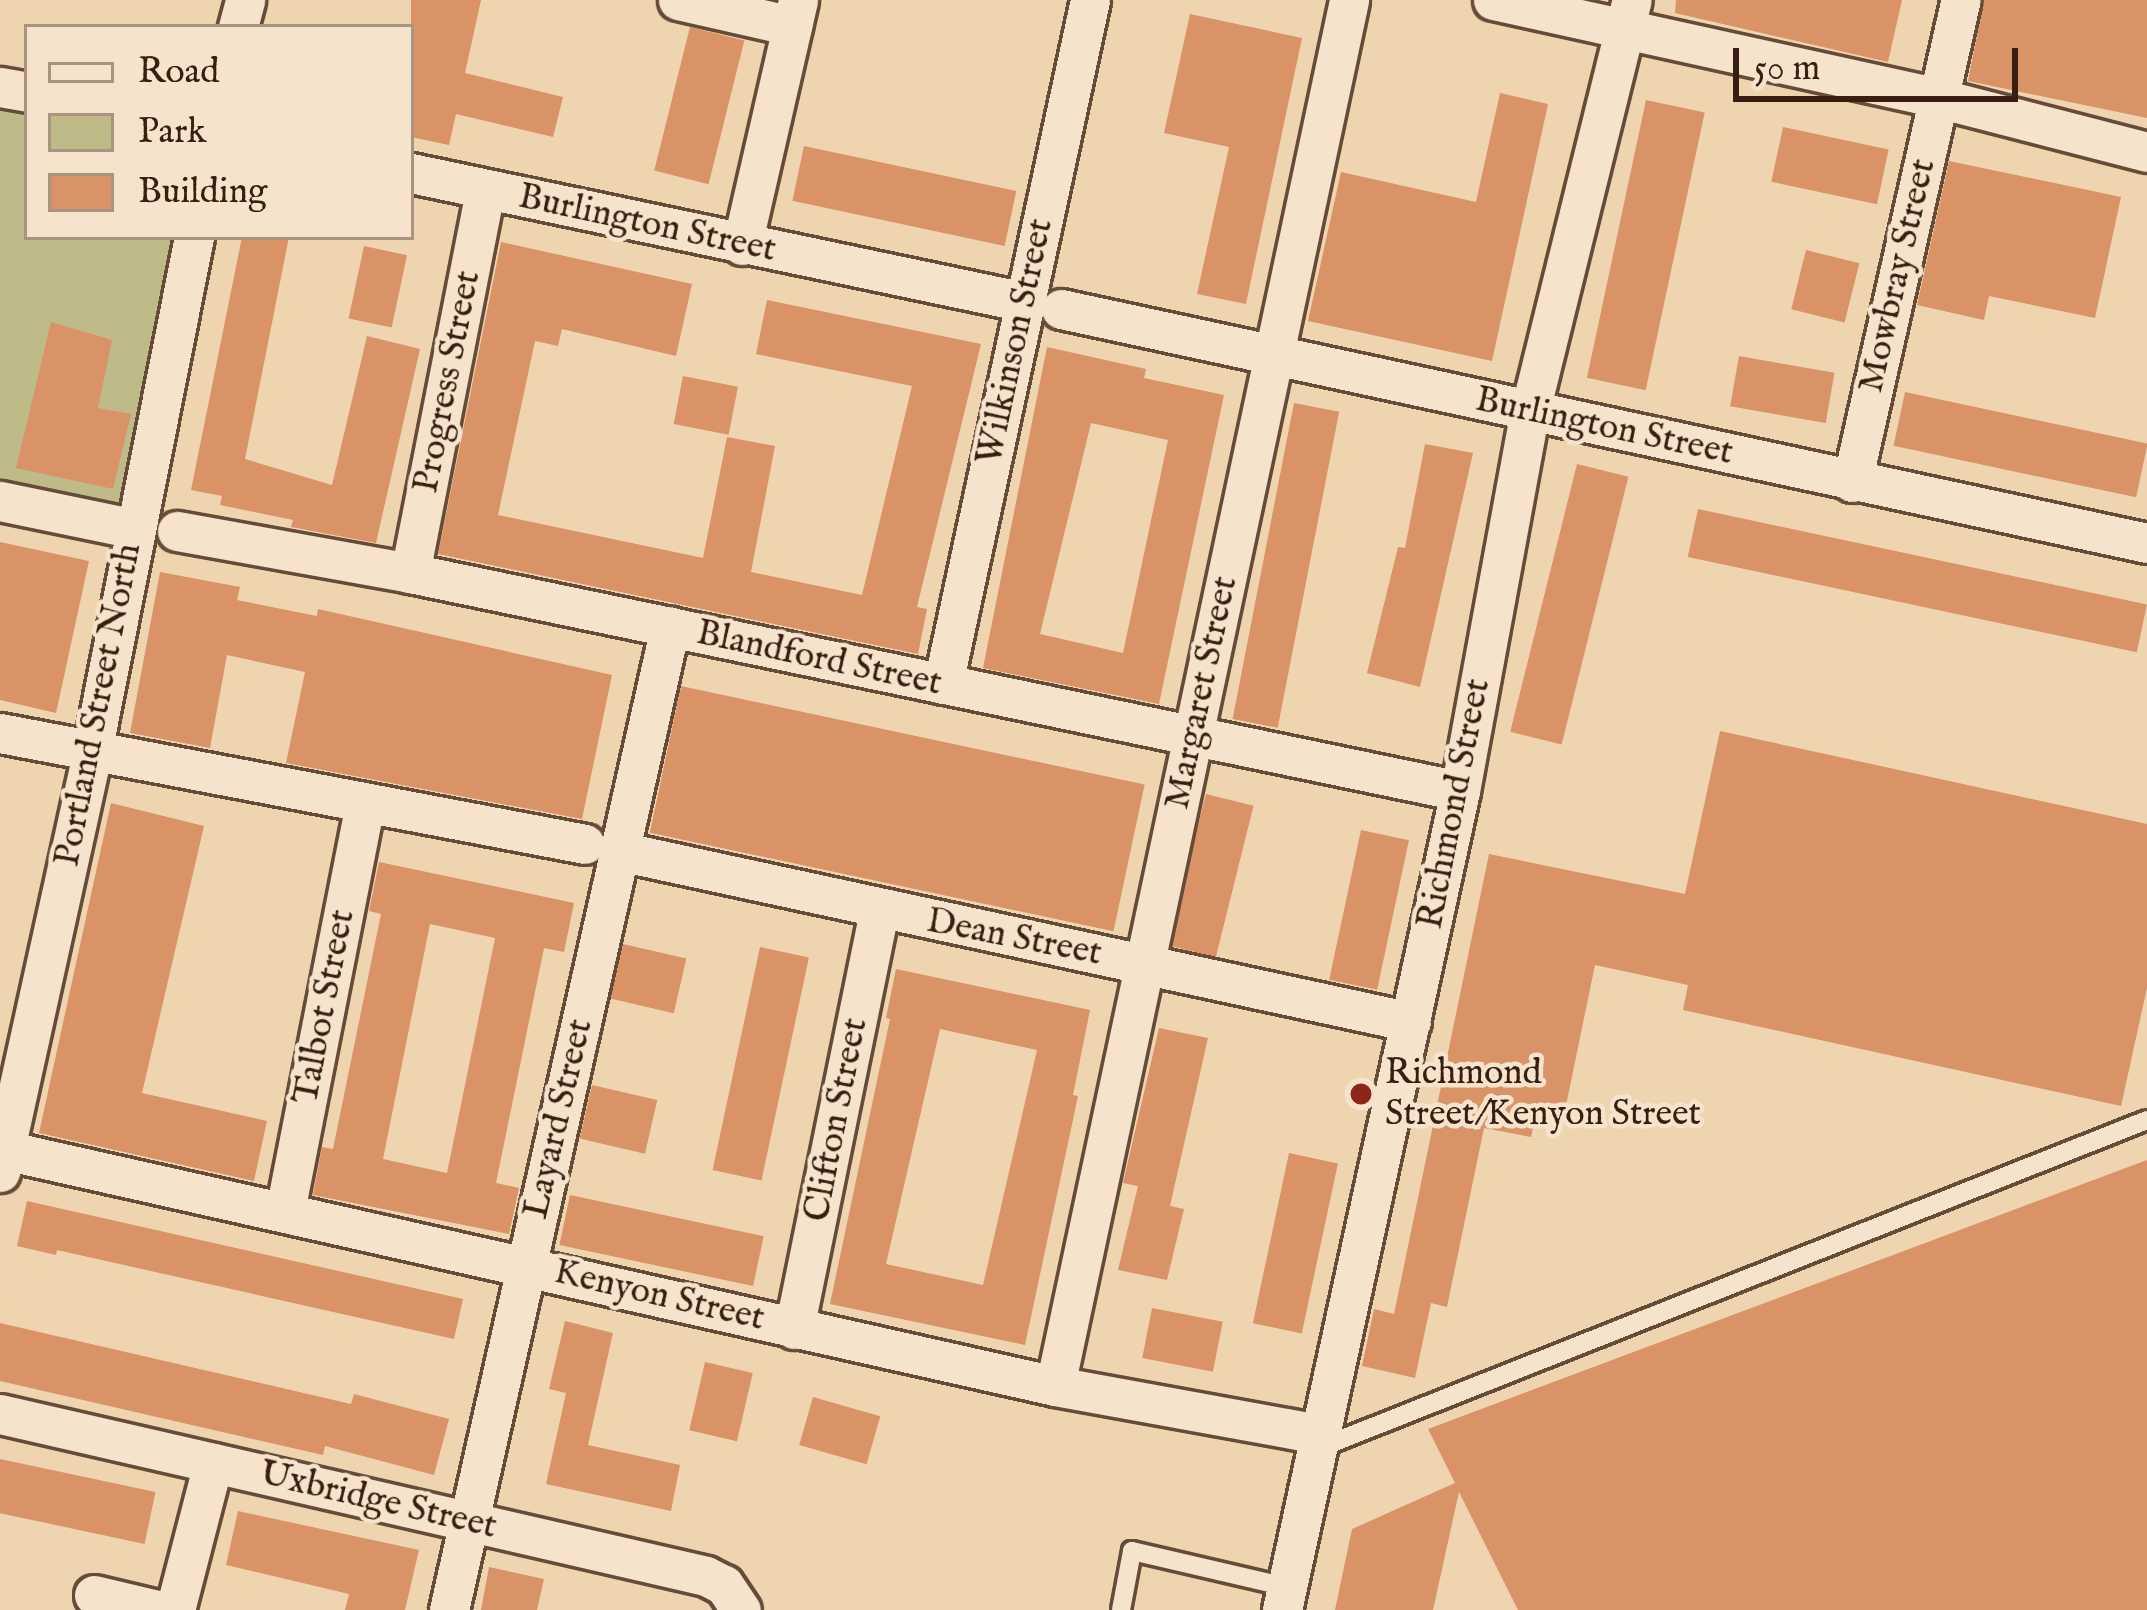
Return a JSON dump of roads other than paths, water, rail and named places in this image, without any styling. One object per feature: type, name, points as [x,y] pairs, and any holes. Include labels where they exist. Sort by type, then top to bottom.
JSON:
[{"type":"street","points":[[678,0],[795,13],[742,245]]},
{"type":"street","name":"Wilkinson Street","points":[[943,684],[1043,306],[1090,0]]},
{"type":"street","name":"Margaret Street","points":[[1054,1386],[1349,0]]},
{"type":"street","points":[[1493,0],[1629,16],[2147,152]]},
{"type":"street","name":"Mowbray Street","points":[[1852,482],[1961,0]]},
{"type":"street","name":"Richmond Street","points":[[1284,1599],[1460,791],[1530,411],[1629,16]]},
{"type":"street","name":"Burlington Street","points":[[414,174],[2147,544]]},
{"type":"street","name":"Progress Street","points":[[410,573],[485,190]]},
{"type":"street","name":"Portland Street North","points":[[2,1157],[92,752],[193,240]]},
{"type":"street","points":[[0,501],[135,529]]},
{"type":"street","name":"Blandford Street","points":[[178,531],[410,573],[1460,791]]},
{"type":"street","name":"Layard Street","points":[[449,1610],[526,1265],[602,848],[670,627]]},
{"type":"street","name":"Dean Street","points":[[0,733],[602,848],[1411,1022]]},
{"type":"street","name":"Talbot Street","points":[[285,1211],[365,803]]},
{"type":"street","name":"Clifton Street","points":[[794,1329],[879,911]]},
{"type":"street","name":"Kenyon Street","points":[[2,1157],[285,1211],[794,1329],[1318,1442]]},
{"type":"street","name":"Uxbridge Street","points":[[0,1414],[706,1576],[724,1585],[741,1610]]},
{"type":"street","points":[[175,1610],[213,1463]]},
{"type":"street","points":[[94,1595],[157,1610]]},
{"type":"lane","points":[[1318,1442],[2147,1120]]},
{"type":"lane","points":[[1121,1610],[1132,1551],[1284,1599]]},
{"type":"place","name":"Richmond Street/Kenyon Street","points":[[1361,1094]]}]
